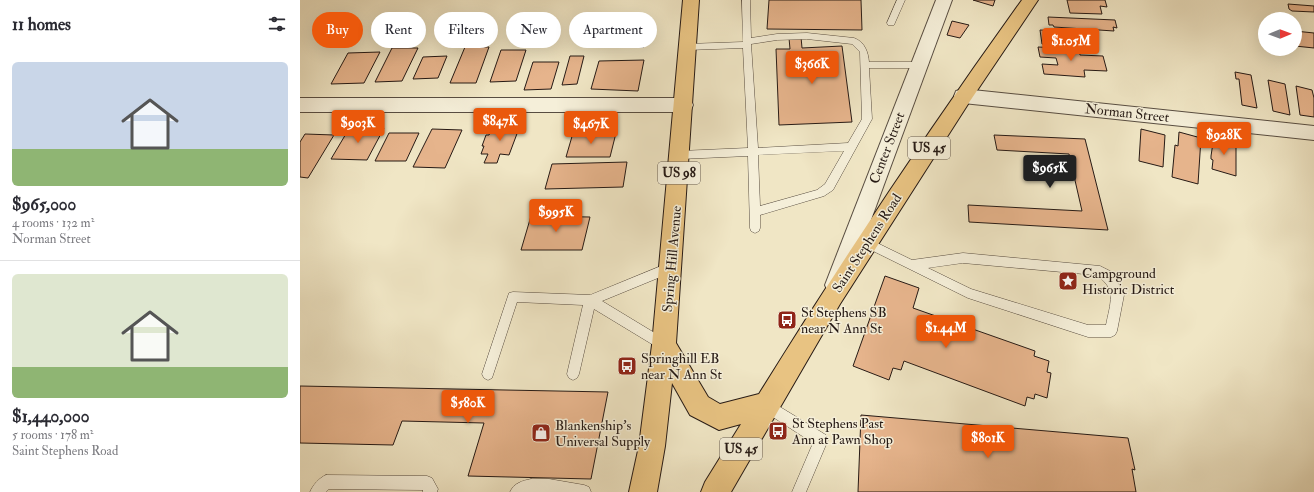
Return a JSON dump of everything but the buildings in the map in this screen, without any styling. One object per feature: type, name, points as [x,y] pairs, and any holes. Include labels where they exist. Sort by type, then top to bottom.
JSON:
[{"type":"main road","name":"Spring Hill Avenue","points":[[643,492],[652,446],[664,345],[684,105],[690,0]]},
{"type":"main road","name":"Saint Stephens Road","points":[[715,492],[832,297],[963,96],[1030,0]]},
{"type":"main road","points":[[664,345],[699,406],[719,417],[767,405]]},
{"type":"street","name":"Center Street","points":[[832,297],[870,192],[944,0]]},
{"type":"street","name":"Norman Street","points":[[963,96],[1314,134]]},
{"type":"street","points":[[300,106],[684,105]]},
{"type":"lane","points":[[746,0],[755,228]]},
{"type":"lane","points":[[891,23],[901,0]]},
{"type":"lane","points":[[687,47],[747,43],[777,37],[807,36],[854,41],[864,51],[867,119],[829,187],[820,193],[754,212]]},
{"type":"lane","points":[[865,65],[919,65]]},
{"type":"lane","points":[[680,155],[852,147]]},
{"type":"lane","points":[[867,243],[910,265],[968,293],[1088,331],[1111,331],[1118,294],[1108,276],[1096,270],[963,258],[910,265]]},
{"type":"lane","points":[[488,374],[513,297],[590,300],[671,267]]},
{"type":"lane","points":[[590,300],[664,345]]},
{"type":"lane","points":[[573,374],[590,300]]},
{"type":"lane","points":[[767,405],[821,440],[799,492]]},
{"type":"lane","points":[[317,492],[326,482],[427,483],[431,489],[430,492]]},
{"type":"lane","points":[[517,492],[521,488],[534,485],[584,492]]},
{"type":"place","name":"Campground Historic District","points":[[1068,281]]},
{"type":"place","name":"St Stephens SB near N Ann St","points":[[787,320]]},
{"type":"place","name":"Springhill EB near N Ann St","points":[[627,366]]},
{"type":"place","name":"St Stephens Past Ann at Pawn Shop","points":[[778,431]]},
{"type":"place","name":"Blankenship's Universal Supply","points":[[541,433]]}]
